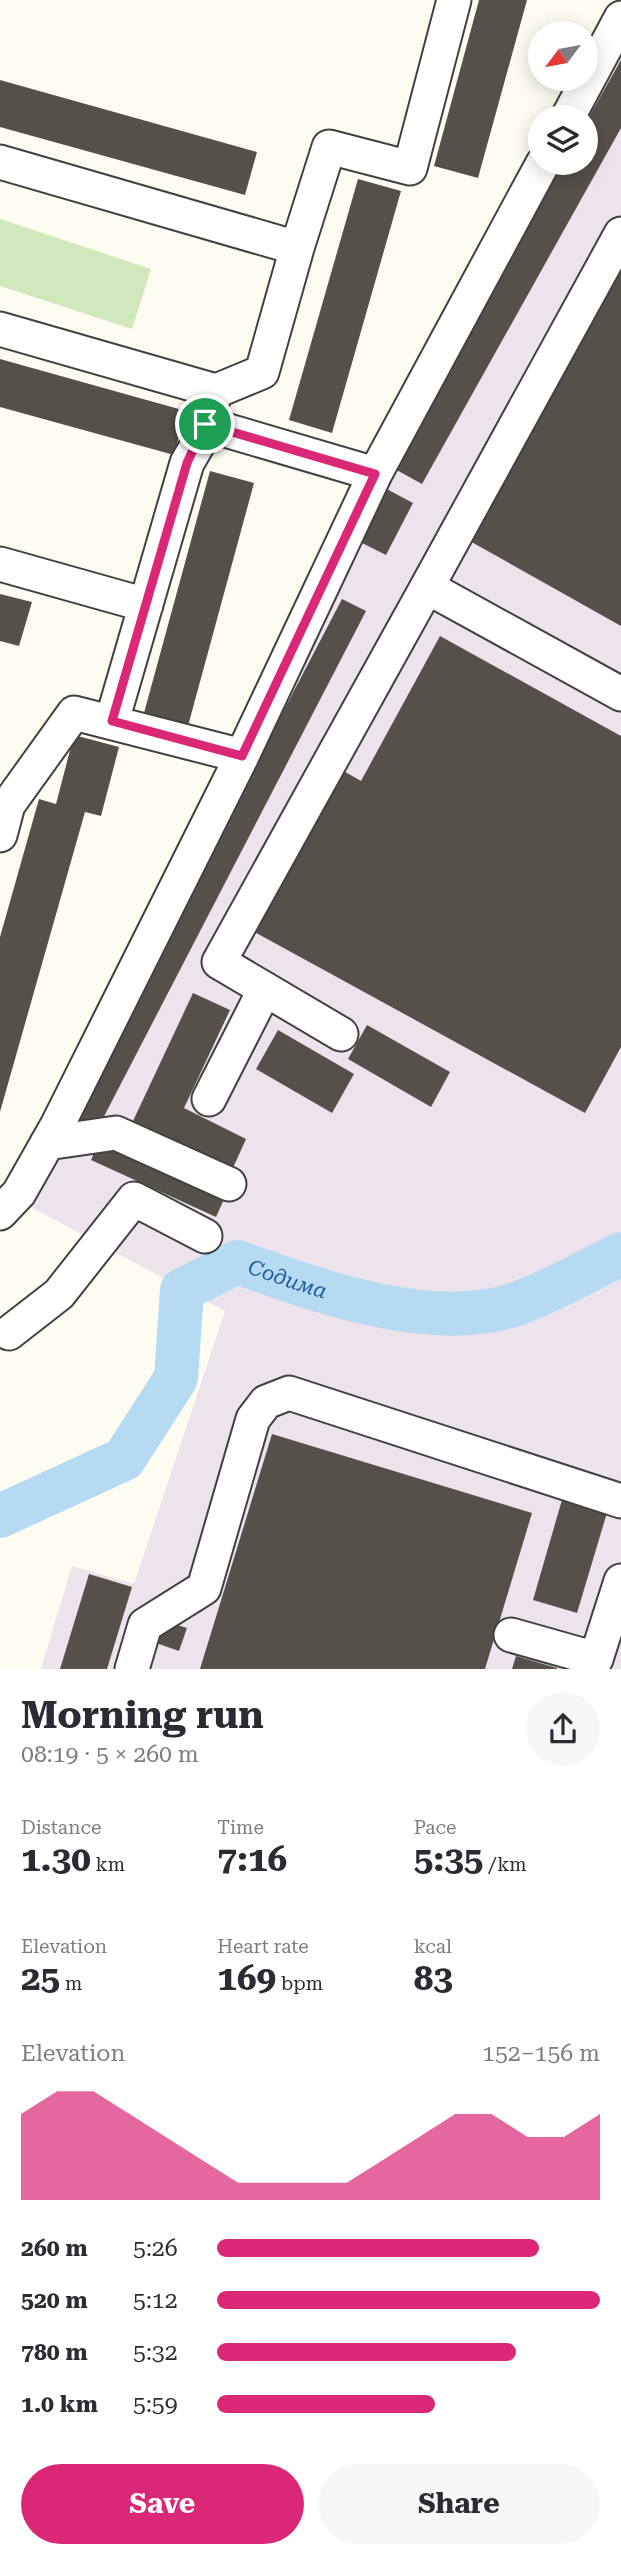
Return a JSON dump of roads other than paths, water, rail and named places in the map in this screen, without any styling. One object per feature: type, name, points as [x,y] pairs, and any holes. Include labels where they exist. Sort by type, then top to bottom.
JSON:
[{"type":"lane","points":[[0,329],[216,391],[262,372],[329,148],[410,168],[454,0]]},
{"type":"lane","points":[[574,105],[621,18]]},
{"type":"lane","points":[[0,162],[297,248]]},
{"type":"lane","points":[[0,1213],[19,1193],[47,1143],[242,756],[375,474],[537,175]]},
{"type":"lane","points":[[341,1034],[219,962],[621,234]]},
{"type":"lane","points":[[112,721],[187,463],[205,424],[216,391]]},
{"type":"lane","points":[[205,424],[375,474]]},
{"type":"lane","points":[[0,564],[146,605]]},
{"type":"lane","points":[[427,587],[621,694]]},
{"type":"lane","points":[[0,835],[8,805],[74,713],[242,756]]},
{"type":"lane","points":[[209,1099],[265,989]]},
{"type":"lane","points":[[47,1143],[116,1133],[229,1184]]},
{"type":"lane","points":[[3,1334],[59,1294],[134,1199],[205,1236]]},
{"type":"lane","points":[[132,1669],[145,1625],[204,1588],[253,1419],[266,1402],[289,1392],[621,1501]]},
{"type":"lane","points":[[510,1635],[596,1659],[621,1581]]},
{"type":"waterway","name":"Содима","points":[[0,1516],[124,1459],[176,1378],[182,1290],[237,1262],[303,1285],[377,1305],[451,1314],[486,1311],[519,1303],[621,1254]]}]
